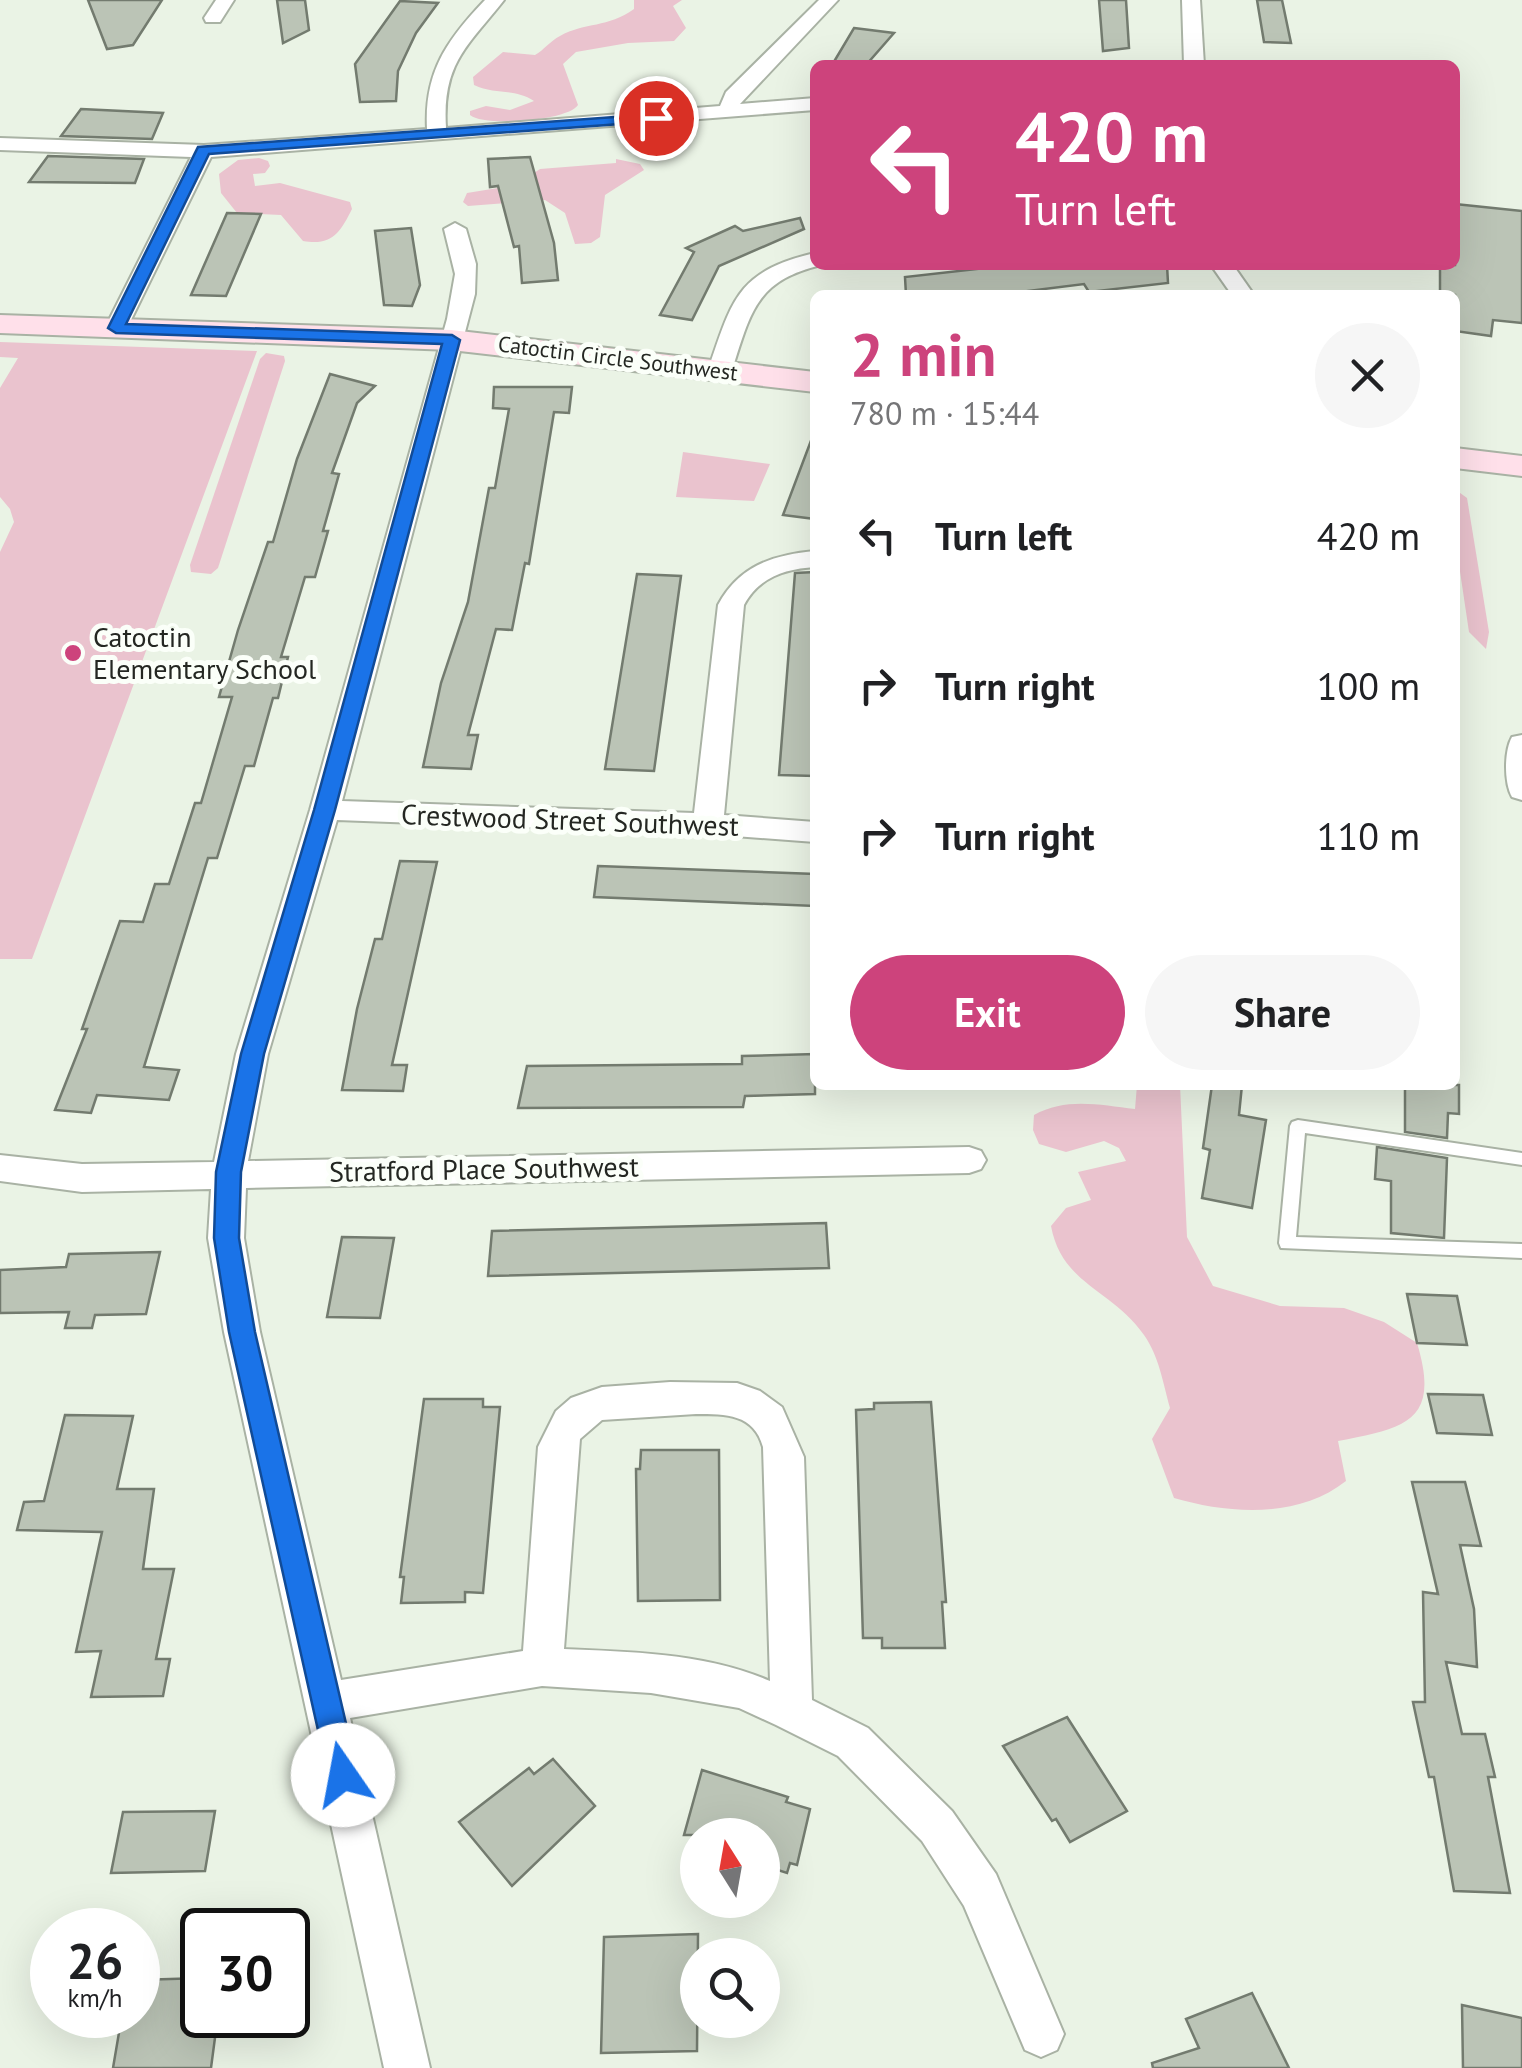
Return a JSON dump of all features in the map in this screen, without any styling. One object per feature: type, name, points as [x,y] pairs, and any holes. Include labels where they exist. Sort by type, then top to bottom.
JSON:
[{"type":"main road","name":"Catoctin Circle Southwest","points":[[0,324],[452,340],[810,381]]},
{"type":"main road","points":[[1460,459],[1522,466]]},
{"type":"street","points":[[213,18],[224,0]]},
{"type":"street","points":[[437,136],[437,78],[457,40],[495,0]]},
{"type":"street","points":[[728,112],[734,96],[829,0]]},
{"type":"street","points":[[1191,0],[1194,60]]},
{"type":"street","points":[[0,144],[204,150],[437,136],[810,104]]},
{"type":"street","points":[[116,328],[204,150]]},
{"type":"street","points":[[408,2068],[242,1332],[226,1238],[228,1172],[252,1054],[325,810],[468,276],[466,256],[455,229]]},
{"type":"street","points":[[720,370],[736,326],[759,281],[788,266],[810,261]]},
{"type":"street","points":[[708,824],[731,606],[739,586],[759,572],[789,560],[810,559]]},
{"type":"street","points":[[1521,743],[1522,790]]},
{"type":"street","name":"Crestwood Street Southwest","points":[[325,810],[708,824],[810,832]]},
{"type":"street","name":"Stratford Place Southwest","points":[[0,1168],[82,1178],[228,1172],[969,1160]]},
{"type":"street","points":[[542,1667],[557,1446],[568,1422],[588,1407],[612,1400],[742,1399],[777,1426],[784,1457],[790,1712]]},
{"type":"street","points":[[327,1702],[542,1667],[651,1673],[742,1689],[853,1742],[938,1826],[980,1890],[1041,2034]]},
{"type":"lane","points":[[1522,1159],[1298,1126],[1288,1243],[1522,1250]]},
{"type":"shaded area","points":[[634,0],[682,0],[673,6],[686,28],[674,41],[628,43],[576,52],[563,64],[578,105],[571,111],[507,121],[470,115],[470,111],[486,106],[510,110],[534,101],[474,85],[473,77],[503,52],[535,55],[569,32],[624,15],[634,9]]},
{"type":"shaded area","points":[[259,158],[270,166],[265,173],[253,174],[255,186],[280,183],[350,202],[352,209],[339,231],[321,241],[303,241],[281,215],[237,213],[221,193],[219,174],[238,160]]},
{"type":"shaded area","points":[[616,159],[640,164],[644,170],[605,195],[600,237],[591,243],[575,244],[565,213],[545,200],[468,206],[463,202],[467,193],[516,185],[540,169],[616,163]]},
{"type":"shaded area","name":"Catoctin Elementary School","points":[[0,342],[257,351],[32,959],[0,959],[0,552],[14,522],[0,497],[0,388],[18,358],[0,357]]},
{"type":"shaded area","points":[[266,353],[284,356],[285,361],[218,568],[211,574],[191,572],[190,565],[260,359]]},
{"type":"shaded area","points":[[683,452],[770,464],[754,501],[676,497]]},
{"type":"shaded area","points":[[1460,493],[1467,498],[1489,632],[1486,649],[1469,632],[1460,572]]},
{"type":"shaded area","points":[[1137,1090],[1180,1090],[1187,1237],[1213,1286],[1280,1306],[1344,1308],[1384,1322],[1417,1343],[1423,1369],[1420,1405],[1412,1417],[1399,1425],[1338,1441],[1346,1481],[1327,1493],[1307,1502],[1263,1510],[1217,1507],[1174,1498],[1152,1439],[1170,1408],[1153,1352],[1131,1320],[1066,1261],[1051,1226],[1066,1208],[1091,1200],[1078,1172],[1126,1161],[1119,1148],[1104,1141],[1066,1152],[1039,1144],[1033,1130],[1034,1115],[1058,1106],[1135,1109]]},
{"type":"building","points":[[88,0],[162,0],[133,45],[107,49]]},
{"type":"building","points":[[277,0],[305,0],[309,30],[283,43]]},
{"type":"building","points":[[1099,0],[1126,0],[1129,48],[1103,51]]},
{"type":"building","points":[[1257,0],[1282,0],[1291,43],[1264,42]]},
{"type":"building","points":[[400,1],[438,3],[416,33],[398,71],[396,101],[360,102],[355,64]]},
{"type":"building","points":[[854,28],[894,33],[870,60],[835,60]]},
{"type":"building","points":[[81,109],[163,113],[152,139],[61,136]]},
{"type":"building","points":[[48,156],[144,159],[135,183],[29,182]]},
{"type":"building","points":[[530,157],[554,243],[558,280],[522,283],[519,246],[514,247],[498,186],[490,187],[488,159]]},
{"type":"building","points":[[1460,205],[1522,211],[1522,323],[1493,320],[1491,336],[1460,332],[1460,290],[1440,290],[1440,270],[1460,270]]},
{"type":"building","points":[[227,213],[261,214],[226,296],[191,295]]},
{"type":"building","points":[[800,218],[804,229],[719,266],[692,320],[660,315],[694,252],[686,248],[735,226],[743,231]]},
{"type":"building","points":[[411,228],[420,285],[412,306],[384,305],[375,231]]},
{"type":"building","points":[[967,270],[1167,270],[1168,283],[1107,290],[1088,290],[1084,284],[1037,290],[906,290],[905,277]]},
{"type":"building","points":[[330,374],[375,386],[357,403],[332,473],[339,474],[323,531],[328,531],[315,577],[305,577],[281,657],[288,657],[278,698],[273,698],[254,766],[245,766],[217,858],[208,858],[144,1067],[179,1070],[169,1100],[97,1095],[91,1113],[55,1110],[87,1029],[82,1029],[120,921],[143,922],[155,884],[169,884],[195,803],[201,803],[232,697],[219,697],[238,630],[268,542],[273,542],[297,459]]},
{"type":"building","points":[[494,387],[572,387],[569,413],[554,412],[529,564],[525,563],[512,630],[496,629],[468,735],[478,735],[471,769],[423,767],[441,683],[468,602],[489,488],[495,488],[509,409],[493,408]]},
{"type":"building","points":[[810,443],[810,518],[783,515]]},
{"type":"building","points":[[810,572],[810,776],[779,775],[795,573]]},
{"type":"building","points":[[637,574],[681,576],[654,771],[605,769]]},
{"type":"building","points":[[400,861],[437,862],[392,1065],[407,1065],[403,1091],[342,1090],[357,1009],[375,939],[382,939]]},
{"type":"building","points":[[598,866],[810,874],[810,906],[594,897]]},
{"type":"building","points":[[810,1054],[810,1090],[815,1090],[815,1094],[745,1096],[743,1107],[518,1108],[527,1066],[742,1064],[742,1056]]},
{"type":"building","points":[[1211,1090],[1242,1090],[1239,1115],[1266,1120],[1252,1208],[1202,1198],[1210,1150],[1203,1148]]},
{"type":"building","points":[[1405,1090],[1459,1090],[1459,1114],[1448,1113],[1447,1138],[1405,1132]]},
{"type":"building","points":[[1377,1147],[1447,1158],[1444,1238],[1391,1233],[1391,1181],[1375,1179]]},
{"type":"building","points":[[826,1223],[829,1268],[488,1276],[492,1231]]},
{"type":"building","points":[[342,1237],[394,1238],[380,1318],[327,1317]]},
{"type":"building","points":[[160,1252],[146,1314],[95,1315],[92,1328],[65,1328],[69,1312],[0,1313],[0,1270],[66,1267],[69,1254]]},
{"type":"building","points":[[1407,1294],[1457,1296],[1467,1345],[1417,1343]]},
{"type":"building","points":[[1428,1394],[1483,1395],[1492,1435],[1437,1433]]},
{"type":"building","points":[[424,1399],[483,1399],[483,1407],[500,1407],[483,1593],[465,1592],[465,1602],[401,1603],[404,1577],[400,1577]]},
{"type":"building","points":[[931,1402],[946,1602],[942,1602],[945,1648],[882,1648],[882,1638],[863,1638],[856,1410],[874,1409],[874,1403]]},
{"type":"building","points":[[65,1415],[133,1416],[117,1489],[154,1489],[143,1569],[174,1569],[156,1659],[170,1659],[163,1696],[91,1697],[101,1651],[76,1652],[102,1532],[17,1530],[24,1502],[44,1501]]},
{"type":"building","points":[[641,1450],[719,1450],[720,1600],[638,1601],[636,1469],[640,1469]]},
{"type":"building","points":[[1412,1482],[1465,1482],[1481,1546],[1460,1545],[1474,1609],[1477,1667],[1446,1662],[1462,1734],[1485,1734],[1495,1777],[1488,1777],[1510,1893],[1454,1891],[1434,1777],[1429,1777],[1413,1702],[1425,1702],[1423,1592],[1438,1594]]},
{"type":"building","points":[[1067,1717],[1127,1811],[1070,1842],[1003,1746]]},
{"type":"building","points":[[553,1759],[595,1806],[512,1886],[459,1822],[529,1768],[534,1774]]},
{"type":"building","points":[[702,1770],[788,1797],[786,1802],[810,1809],[797,1865],[790,1863],[787,1873],[780,1871],[780,1818],[689,1818]]},
{"type":"building","points":[[215,1811],[205,1871],[111,1873],[123,1812]]},
{"type":"building","points":[[698,1934],[698,1938],[680,1938],[680,2038],[697,2038],[697,2051],[601,2053],[604,1937]]},
{"type":"building","points":[[160,1979],[180,1979],[180,2038],[215,2038],[211,2068],[113,2068],[118,2038],[160,2038]]},
{"type":"building","points":[[1252,1993],[1289,2068],[1153,2068],[1152,2063],[1199,2048],[1186,2019]]},
{"type":"building","points":[[1462,2005],[1522,2018],[1522,2068],[1463,2068]]},
{"type":"place","name":"Catoctin Elementary School","points":[[73,653]]},
{"type":"route","points":[[343,1775],[242,1332],[226,1238],[228,1172],[252,1054],[325,810],[452,340],[116,328],[204,150],[377,141],[656,118]]}]
